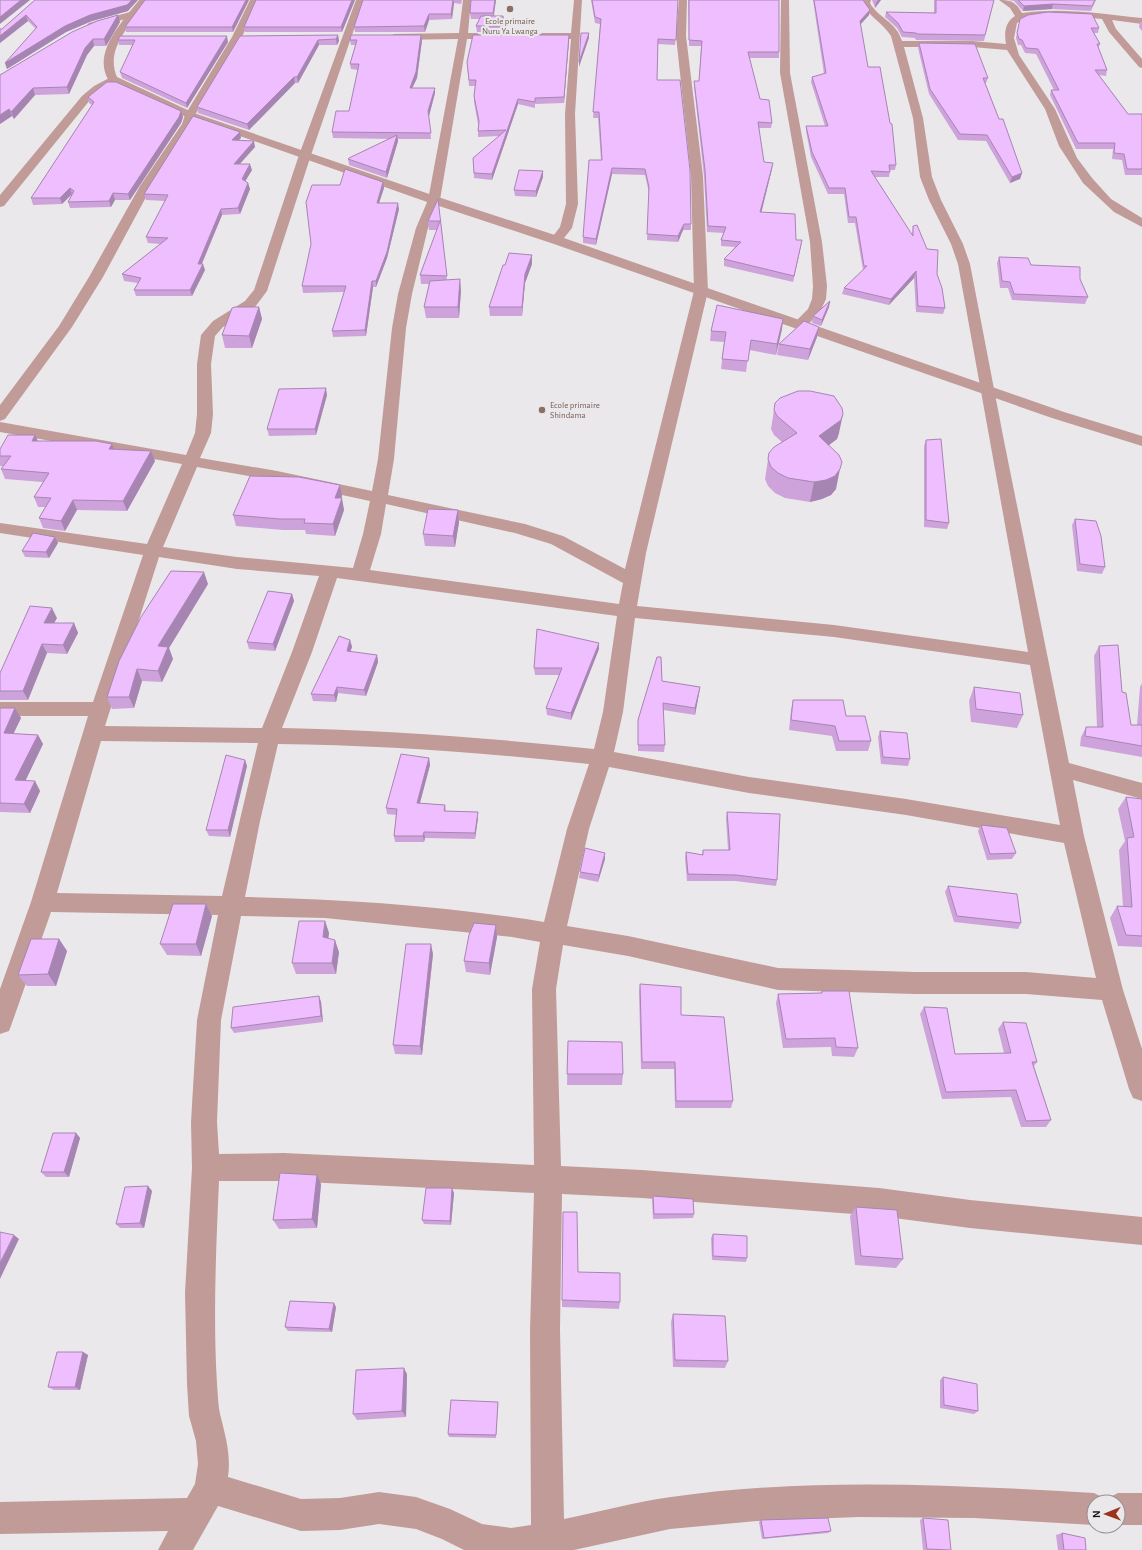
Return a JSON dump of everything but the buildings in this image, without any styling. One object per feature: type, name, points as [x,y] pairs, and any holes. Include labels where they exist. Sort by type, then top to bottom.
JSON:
[{"type":"street","points":[[144,0],[108,58],[107,67],[113,79],[190,115],[434,200],[556,240],[800,324],[987,391],[1142,441]]},
{"type":"street","points":[[0,416],[65,327],[96,277],[146,186],[187,124],[190,115],[237,37],[254,0]]},
{"type":"street","points":[[0,1022],[43,902],[100,708],[153,550],[203,433],[205,414],[204,364],[208,335],[218,324],[250,304],[260,291],[305,155],[360,0]]},
{"type":"street","points":[[360,574],[372,534],[386,459],[399,328],[405,294],[422,228],[434,200],[463,36],[467,0]]},
{"type":"street","points":[[556,240],[566,228],[572,204],[570,114],[572,64],[578,0]]},
{"type":"street","points":[[548,1544],[545,1330],[548,1179],[544,989],[553,934],[578,829],[602,758],[613,712],[620,652],[637,553],[701,291],[697,176],[682,43],[683,0]]},
{"type":"street","points":[[785,0],[784,73],[816,242],[820,286],[819,299],[814,311],[800,324]]},
{"type":"street","points":[[867,0],[866,3],[869,9],[888,24],[899,44],[918,118],[926,177],[935,200],[957,244],[964,264],[1073,836],[1111,990],[1142,1089]]},
{"type":"street","points":[[1003,0],[1014,6],[1019,16]]},
{"type":"street","points":[[85,28],[134,14]]},
{"type":"street","points":[[1142,21],[1068,14],[1028,14],[1019,16],[1011,23],[1009,38],[1010,47],[1055,118],[1064,144],[1079,168],[1101,195],[1120,212],[1142,223]]},
{"type":"street","points":[[1106,18],[1112,30],[1142,65]]},
{"type":"street","points":[[386,37],[487,36]]},
{"type":"street","points":[[535,36],[575,36]]},
{"type":"street","points":[[899,44],[972,44],[1010,47]]},
{"type":"street","points":[[0,203],[86,98],[98,88],[113,79]]},
{"type":"street","points":[[0,427],[191,460],[379,497],[519,528],[557,540],[632,580]]},
{"type":"street","points":[[0,528],[237,563],[360,574],[628,610],[834,630],[1040,660]]},
{"type":"street","points":[[175,1550],[204,1501],[214,1464],[205,1416],[202,1384],[200,1293],[206,1168],[204,1122],[209,1020],[218,969],[249,821],[270,736],[330,571]]},
{"type":"street","points":[[0,709],[100,708]]},
{"type":"street","points":[[93,733],[346,737],[503,747],[602,758],[749,785],[906,808],[1073,836]]},
{"type":"street","points":[[1060,769],[1142,791]]},
{"type":"street","points":[[43,902],[325,908],[512,927],[628,946],[778,979],[937,983],[1026,983],[1111,990]]},
{"type":"street","points":[[206,1168],[284,1167],[642,1184],[879,1202],[970,1214],[1142,1231]]},
{"type":"street","points":[[0,1518],[204,1501],[301,1515],[340,1514],[380,1508],[416,1513],[450,1525],[479,1540],[511,1545],[548,1544],[670,1513],[756,1505],[859,1501],[974,1502],[1086,1509]]},
{"type":"street","points":[[1126,1509],[1142,1510]]},
{"type":"place","name":"Ecole primaire Nuru Ya Lwanga","points":[[510,9]]},
{"type":"place","name":"Ecole primaire Shindama","points":[[542,410]]}]
